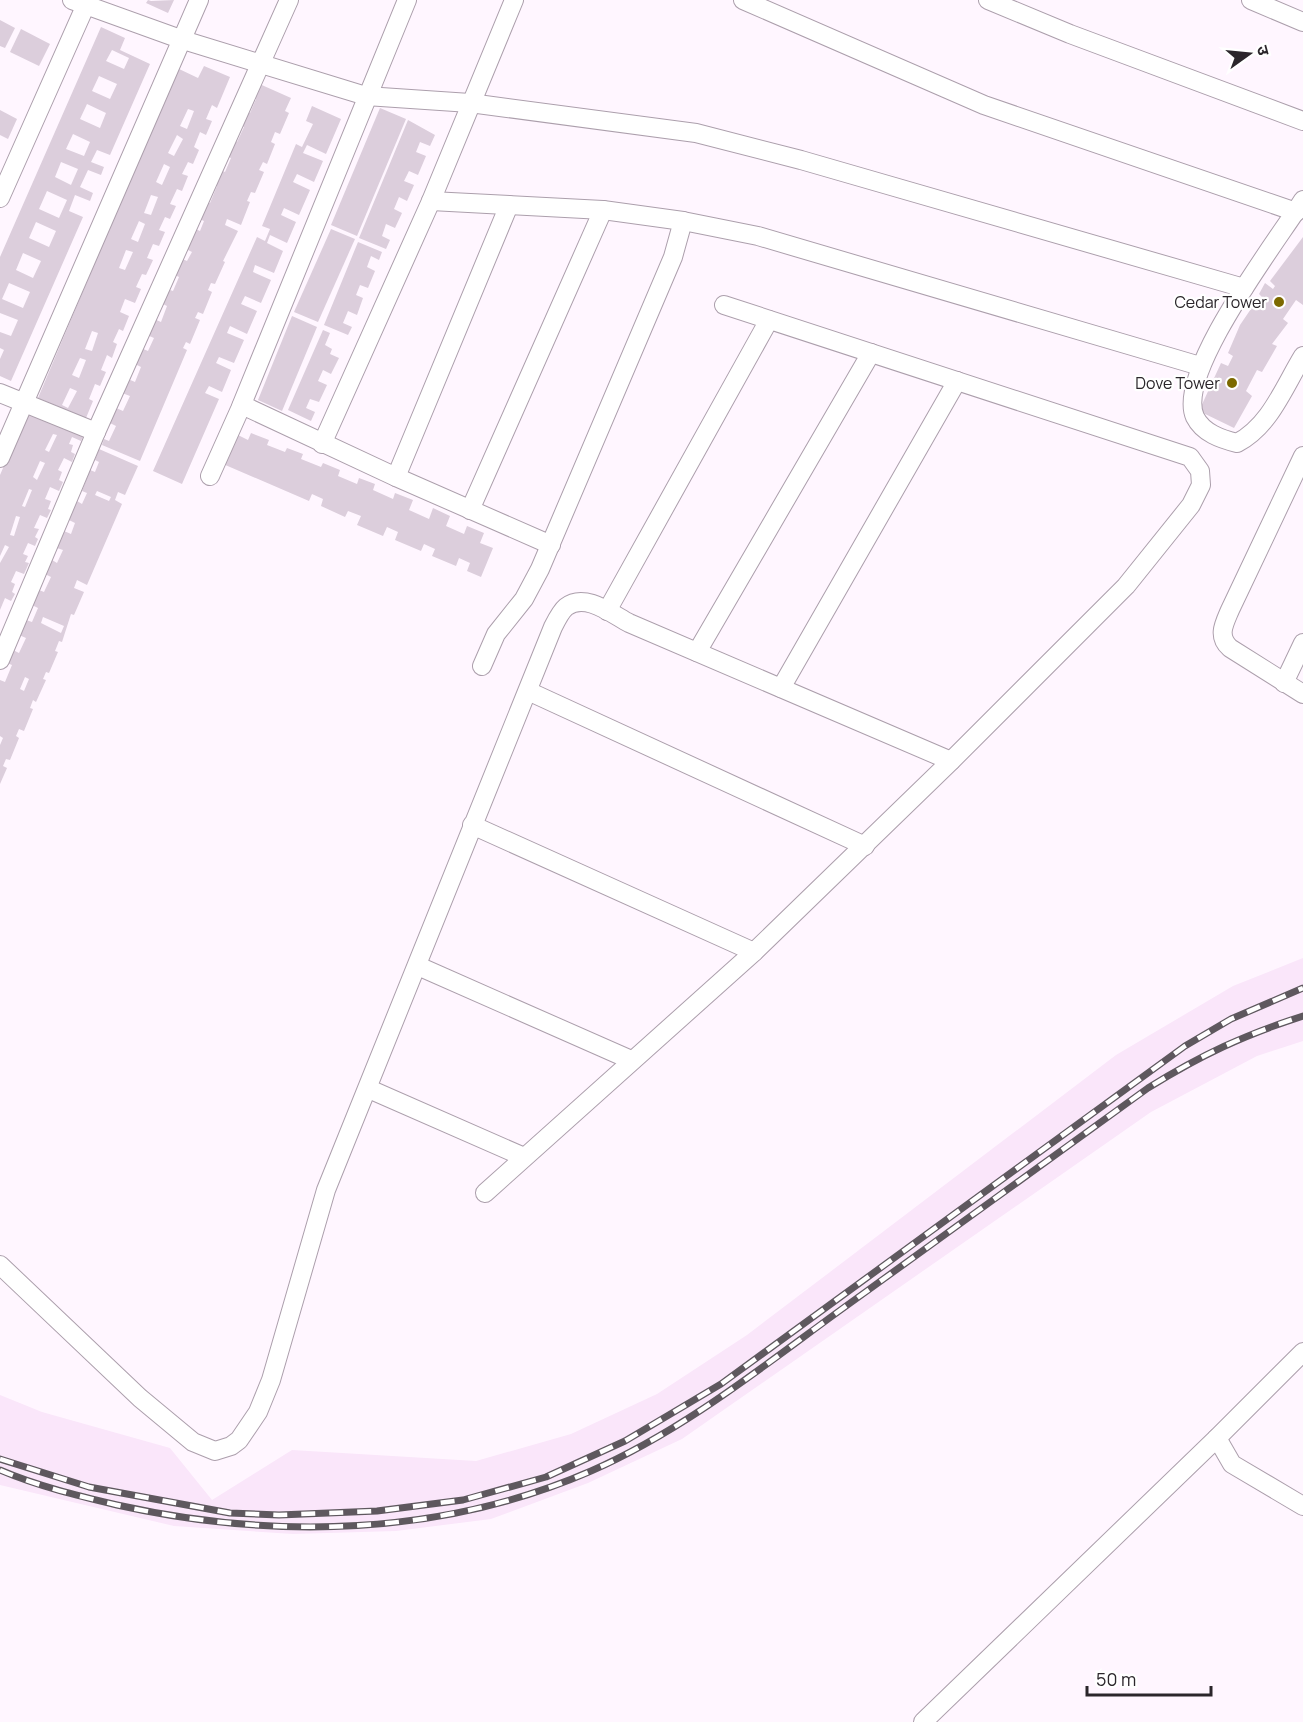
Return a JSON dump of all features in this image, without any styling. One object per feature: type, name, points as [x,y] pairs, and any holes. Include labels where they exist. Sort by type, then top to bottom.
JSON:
[{"type":"street","points":[[0,458],[154,98],[183,40],[199,0]]},
{"type":"street","points":[[0,660],[96,432],[289,0]]},
{"type":"street","points":[[210,476],[242,405],[407,0]]},
{"type":"street","points":[[322,444],[431,201],[514,0]]},
{"type":"street","points":[[742,0],[984,105],[1299,206],[1244,288],[1200,366],[1192,402],[1195,417],[1203,428],[1220,439],[1237,443],[1260,427],[1303,356]]},
{"type":"street","points":[[988,0],[1070,34],[1303,121]]},
{"type":"street","points":[[1251,0],[1303,22]]},
{"type":"street","points":[[0,198],[8,155],[82,2],[183,40],[366,96],[470,103],[696,133],[801,160],[1244,288]]},
{"type":"street","points":[[431,201],[603,210],[683,221],[758,236],[1200,366]]},
{"type":"street","points":[[396,477],[509,205]]},
{"type":"street","points":[[470,510],[603,210]]},
{"type":"street","points":[[482,666],[496,634],[525,599],[551,545],[674,257],[683,221]]},
{"type":"street","points":[[485,1192],[631,1060],[695,1007],[951,762],[1126,586],[1191,505],[1201,485],[1200,471],[1191,457],[724,305]]},
{"type":"street","points":[[607,611],[769,320]]},
{"type":"street","points":[[697,652],[871,353]]},
{"type":"street","points":[[781,688],[957,381]]},
{"type":"street","points":[[0,393],[96,432]]},
{"type":"street","points":[[242,405],[322,444],[551,545]]},
{"type":"street","points":[[1303,456],[1298,479],[1230,610],[1221,635],[1223,642],[1230,648],[1303,694]]},
{"type":"street","points":[[0,1265],[171,1425],[205,1448],[215,1451],[231,1446],[258,1412],[271,1380],[326,1190],[369,1089],[552,627],[566,606],[579,602],[591,603],[697,652],[951,762]]},
{"type":"street","points":[[1284,682],[1303,643]]},
{"type":"street","points":[[528,691],[865,846]]},
{"type":"street","points":[[472,825],[754,952]]},
{"type":"street","points":[[418,966],[631,1060]]},
{"type":"street","points":[[369,1089],[524,1157]]},
{"type":"street","points":[[923,1722],[1303,1352]]},
{"type":"street","points":[[1217,1438],[1232,1464],[1303,1506]]},
{"type":"shaded area","points":[[1303,958],[1303,1041],[1257,1056],[1151,1112],[682,1439],[588,1483],[491,1519],[396,1531],[293,1534],[174,1526],[0,1485],[0,1395],[42,1412],[170,1448],[212,1500],[292,1450],[476,1461],[571,1434],[657,1394],[747,1335],[1116,1055],[1233,986]]},
{"type":"building","points":[[148,0],[174,0],[168,13],[146,3]]},
{"type":"building","points":[[0,20],[15,28],[5,48],[0,46]]},
{"type":"building","points":[[101,27],[125,38],[120,50],[150,64],[110,155],[97,150],[91,162],[104,167],[101,175],[88,170],[80,187],[93,193],[90,201],[75,195],[69,211],[83,217],[11,381],[0,376],[0,359],[4,350],[0,348],[0,332],[11,336],[18,320],[0,313],[0,257]],"holes":[[[112,50],[129,58],[124,69],[106,61]],[[99,76],[117,84],[110,99],[92,91]],[[87,104],[106,113],[100,128],[80,119]],[[73,134],[90,142],[84,156],[66,149]],[[61,162],[78,169],[71,185],[55,177]],[[47,191],[67,200],[59,218],[39,209]],[[36,222],[56,231],[49,247],[29,238]],[[23,253],[41,261],[33,278],[16,270]],[[9,283],[30,292],[23,308],[2,299]]]},
{"type":"building","points":[[21,29],[50,44],[39,66],[10,52]]},
{"type":"building","points":[[204,66],[230,77],[217,108],[212,105],[206,119],[212,121],[206,135],[200,132],[194,147],[199,150],[193,164],[188,162],[182,174],[188,176],[182,191],[177,189],[170,204],[176,206],[170,219],[165,217],[159,230],[165,232],[159,246],[153,244],[147,258],[153,260],[146,275],[142,274],[136,287],[141,289],[135,303],[125,299],[120,312],[129,316],[123,331],[119,329],[113,342],[117,344],[112,358],[107,355],[101,370],[106,372],[100,386],[95,384],[89,399],[93,401],[86,418],[38,398],[177,68],[198,78]],"holes":[[[188,109],[194,111],[187,129],[180,126]],[[177,135],[183,139],[174,156],[168,153]],[[164,164],[170,167],[162,185],[156,182]],[[151,195],[158,197],[151,215],[144,213]],[[139,221],[145,224],[138,242],[131,239]],[[126,250],[133,252],[125,270],[119,268]],[[92,331],[98,333],[92,351],[85,349]],[[80,358],[86,360],[79,378],[72,375]],[[70,388],[77,391],[68,408],[62,405]]]},
{"type":"building","points":[[255,82],[291,98],[285,111],[289,113],[280,134],[275,132],[271,142],[275,144],[267,164],[263,162],[259,170],[264,172],[255,193],[251,192],[247,201],[250,202],[241,225],[227,219],[225,225],[238,231],[223,261],[225,262],[215,284],[211,283],[208,290],[212,292],[203,314],[198,312],[195,318],[200,320],[190,344],[186,342],[183,348],[187,350],[140,461],[102,445],[104,439],[109,441],[116,426],[110,423],[116,408],[123,411],[130,396],[122,393],[128,379],[135,382],[141,367],[135,364],[141,348],[148,351],[154,338],[147,335],[154,319],[161,322],[167,306],[161,303],[167,289],[173,291],[179,277],[173,274],[180,258],[187,261],[192,252],[184,248],[193,228],[200,231],[204,221],[197,218],[205,201],[210,203],[217,186],[212,184],[218,169],[225,172],[231,158],[224,155],[231,139],[237,142],[244,127],[237,124],[243,110],[250,113],[256,99],[249,96]]},
{"type":"building","points":[[312,106],[341,119],[326,154],[307,145],[303,153],[323,161],[314,182],[297,174],[293,182],[310,190],[299,215],[284,208],[281,215],[296,222],[287,243],[270,235],[267,243],[283,251],[274,273],[255,265],[253,272],[271,280],[261,303],[245,296],[241,304],[257,311],[247,334],[230,326],[227,333],[244,340],[234,363],[219,357],[216,363],[231,370],[222,392],[209,386],[205,393],[219,399],[182,484],[153,471],[257,237],[265,241],[270,229],[262,226],[296,144],[302,147],[313,124],[306,121]]},
{"type":"building","points":[[380,108],[406,119],[357,236],[331,225]]},
{"type":"building","points":[[0,110],[17,119],[8,139],[0,135]]},
{"type":"building","points":[[408,120],[435,135],[430,146],[420,142],[416,152],[426,156],[418,175],[409,171],[404,181],[414,185],[407,201],[399,197],[394,209],[402,213],[395,228],[386,224],[382,236],[390,240],[386,249],[359,238]]},
{"type":"building","points":[[331,229],[355,239],[318,322],[294,312]]},
{"type":"building","points":[[1303,237],[1303,305],[1296,300],[1283,319],[1288,323],[1272,344],[1277,346],[1262,372],[1257,370],[1246,391],[1252,396],[1234,428],[1199,411],[1221,363],[1228,366],[1233,356],[1228,353],[1240,325],[1257,300],[1262,303],[1264,299],[1259,294],[1265,283],[1273,289],[1275,286],[1270,281]]},
{"type":"building","points":[[358,242],[382,252],[379,260],[371,256],[367,267],[375,271],[368,288],[360,285],[356,295],[363,298],[357,315],[348,311],[343,323],[352,327],[348,335],[324,325]]},
{"type":"building","points":[[292,316],[317,327],[282,411],[258,400]]},
{"type":"building","points":[[323,330],[330,333],[325,345],[332,349],[330,354],[339,358],[331,374],[323,370],[318,381],[327,385],[319,402],[310,399],[306,408],[315,412],[311,421],[288,410]]},
{"type":"building","points":[[28,410],[84,434],[81,441],[72,437],[69,444],[73,445],[71,452],[75,454],[72,462],[64,458],[58,470],[62,472],[59,480],[63,482],[59,491],[50,487],[45,499],[51,501],[48,509],[51,510],[47,518],[40,515],[34,528],[39,529],[35,537],[38,539],[35,546],[28,543],[23,554],[28,556],[25,562],[29,563],[24,574],[16,571],[11,582],[15,584],[12,592],[15,594],[11,601],[5,598],[0,610],[0,563],[9,547],[5,545],[0,556],[0,475]],"holes":[[[53,434],[57,435],[49,452],[45,450]],[[40,461],[45,463],[37,480],[33,477]],[[29,489],[32,490],[25,507],[22,506]],[[16,516],[20,517],[14,536],[10,535]]]},
{"type":"building","points":[[251,433],[269,440],[267,445],[285,452],[287,448],[303,454],[301,459],[321,467],[323,463],[340,470],[338,476],[357,484],[359,478],[375,484],[373,490],[393,499],[395,493],[413,500],[409,510],[429,519],[433,508],[450,516],[446,526],[464,534],[467,526],[484,533],[480,543],[493,548],[481,577],[467,571],[470,563],[459,558],[456,566],[432,556],[435,549],[424,544],[421,551],[395,540],[398,532],[387,527],[383,536],[357,525],[361,516],[348,511],[345,517],[321,506],[323,499],[312,494],[309,501],[223,464],[236,434],[248,440]]},
{"type":"building","points":[[99,449],[138,466],[125,495],[118,492],[115,500],[122,504],[87,585],[77,580],[74,588],[84,592],[74,615],[71,614],[62,642],[59,641],[55,651],[58,652],[49,673],[46,672],[43,679],[46,680],[36,702],[33,700],[30,708],[33,709],[24,731],[19,729],[16,736],[19,738],[10,760],[6,759],[3,766],[7,768],[0,784],[0,745],[3,738],[0,736],[0,680],[5,682],[12,665],[7,663],[13,650],[19,653],[26,638],[19,635],[26,620],[32,622],[38,608],[32,605],[39,590],[44,592],[51,577],[45,574],[52,560],[57,563],[63,550],[57,548],[64,531],[71,534],[75,523],[69,520],[77,501],[82,504],[87,493],[82,491],[90,470],[95,472],[99,462],[95,460]],"holes":[[[97,491],[111,497],[109,501],[95,495]],[[43,617],[64,626],[61,633],[41,623]],[[25,677],[29,679],[24,691],[20,689]]]},
{"type":"railway","points":[[0,1459],[89,1487],[230,1513],[279,1515],[377,1511],[463,1500],[546,1477],[625,1441],[721,1384],[1185,1046],[1231,1019],[1303,988]]},
{"type":"railway","points":[[0,1470],[43,1486],[117,1505],[237,1524],[297,1527],[357,1526],[417,1520],[476,1509],[534,1493],[591,1471],[656,1438],[687,1419],[1148,1088],[1223,1047],[1303,1016]]},
{"type":"place","name":"Cedar Tower","points":[[1279,302]]},
{"type":"place","name":"Dove Tower","points":[[1232,383]]}]
